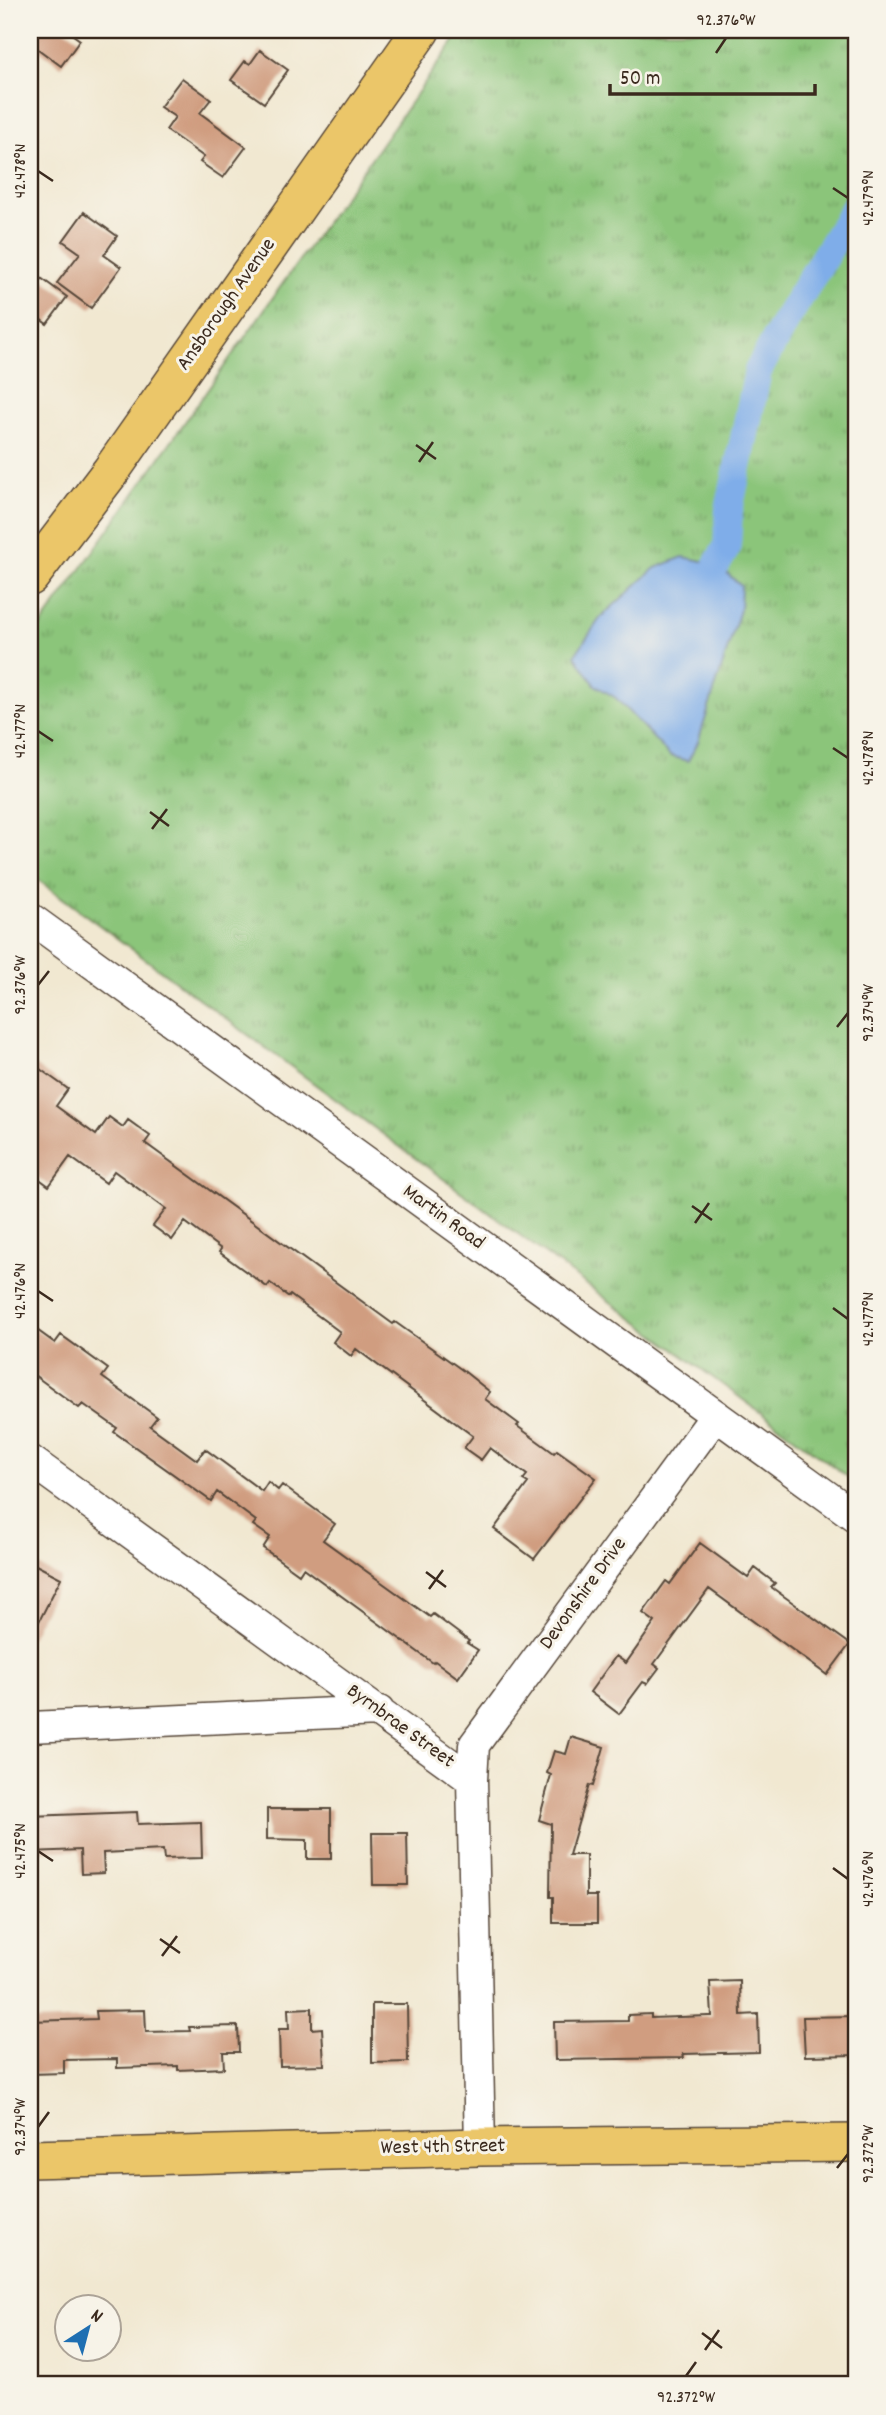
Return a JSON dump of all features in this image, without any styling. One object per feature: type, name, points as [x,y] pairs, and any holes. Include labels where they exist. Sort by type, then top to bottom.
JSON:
[{"type":"main road","name":"Ansborough Avenue","points":[[30,577],[111,471],[421,30]]},
{"type":"main road","name":"West 4th Street","points":[[30,2159],[480,2147],[856,2143]]},
{"type":"street","name":"Martin Road","points":[[30,918],[856,1517]]},
{"type":"street","name":"Devonshire Drive","points":[[472,1780],[474,1745],[716,1415]]},
{"type":"street","name":"Byrnbrae Street","points":[[30,1460],[472,1780],[480,2147]]},
{"type":"street","points":[[30,1727],[379,1711]]},
{"type":"green space","points":[[462,30],[856,30],[856,1483],[30,874],[30,641]]},
{"type":"water","points":[[683,557],[717,564],[741,586],[740,610],[698,742],[688,761],[670,756],[616,698],[595,685],[575,655],[601,617],[655,568]]},
{"type":"building","points":[[30,30],[66,30],[80,40],[61,66],[30,43]]},
{"type":"building","points":[[260,50],[288,70],[264,103],[231,80],[245,61],[250,64]]},
{"type":"building","points":[[182,78],[211,99],[200,113],[246,147],[223,178],[200,162],[204,157],[166,130],[175,117],[160,107]]},
{"type":"building","points":[[84,212],[117,236],[104,255],[121,267],[91,308],[57,283],[80,253],[63,241]]},
{"type":"building","points":[[30,270],[67,297],[47,324],[30,312]]},
{"type":"building","points":[[30,1062],[68,1089],[56,1106],[96,1135],[109,1117],[123,1127],[128,1120],[150,1136],[145,1143],[393,1324],[395,1322],[465,1372],[490,1392],[485,1399],[519,1424],[517,1426],[554,1453],[557,1450],[596,1478],[534,1559],[494,1529],[528,1483],[523,1480],[527,1475],[490,1448],[481,1460],[464,1448],[473,1436],[356,1349],[351,1356],[333,1342],[340,1332],[290,1295],[289,1297],[270,1283],[267,1287],[219,1252],[221,1249],[185,1222],[172,1240],[153,1226],[166,1209],[114,1171],[106,1183],[70,1157],[49,1186],[30,1172]]},
{"type":"building","points":[[30,1325],[55,1343],[61,1335],[108,1369],[102,1377],[157,1417],[150,1426],[197,1460],[205,1449],[262,1491],[268,1482],[278,1490],[282,1485],[335,1524],[323,1540],[430,1617],[433,1614],[478,1650],[458,1678],[435,1661],[433,1663],[303,1568],[299,1574],[263,1548],[270,1537],[253,1525],[256,1521],[217,1492],[211,1501],[114,1432],[117,1428],[83,1404],[79,1408],[30,1372]]},
{"type":"building","points":[[700,1543],[748,1578],[755,1568],[775,1583],[771,1587],[850,1644],[827,1675],[709,1589],[654,1664],[659,1668],[647,1684],[643,1682],[619,1714],[590,1692],[616,1656],[626,1663],[655,1622],[643,1613],[666,1581],[670,1584]]},
{"type":"building","points":[[30,1562],[61,1578],[30,1639]]},
{"type":"building","points":[[571,1737],[604,1747],[593,1786],[589,1785],[569,1855],[586,1855],[586,1896],[597,1896],[597,1923],[553,1923],[553,1897],[550,1897],[551,1824],[539,1820],[551,1775],[547,1773],[554,1751],[566,1754]]},
{"type":"building","points":[[267,1809],[331,1809],[331,1859],[307,1859],[307,1840],[267,1839]]},
{"type":"building","points":[[137,1812],[138,1824],[201,1822],[202,1858],[164,1859],[163,1850],[103,1853],[104,1873],[81,1874],[80,1850],[30,1852],[30,1816]]},
{"type":"building","points":[[372,1833],[407,1833],[408,1885],[373,1885]]},
{"type":"building","points":[[740,1981],[741,2015],[758,2014],[759,2052],[683,2054],[684,2058],[555,2060],[554,2022],[628,2021],[628,2015],[651,2014],[651,2018],[712,2016],[710,1982]]},
{"type":"building","points":[[372,2004],[407,2004],[408,2062],[372,2063]]},
{"type":"building","points":[[312,2008],[312,2029],[322,2028],[324,2065],[280,2066],[279,2029],[289,2029],[288,2009]]},
{"type":"building","points":[[145,2010],[146,2032],[190,2031],[189,2027],[238,2026],[239,2052],[223,2052],[224,2068],[117,2068],[117,2059],[64,2060],[64,2073],[30,2074],[30,2021],[97,2019],[96,2011]]},
{"type":"building","points":[[856,2016],[856,2055],[805,2056],[803,2017]]},
{"type":"waterway","points":[[717,564],[727,547],[729,510],[758,371],[856,205]]}]
